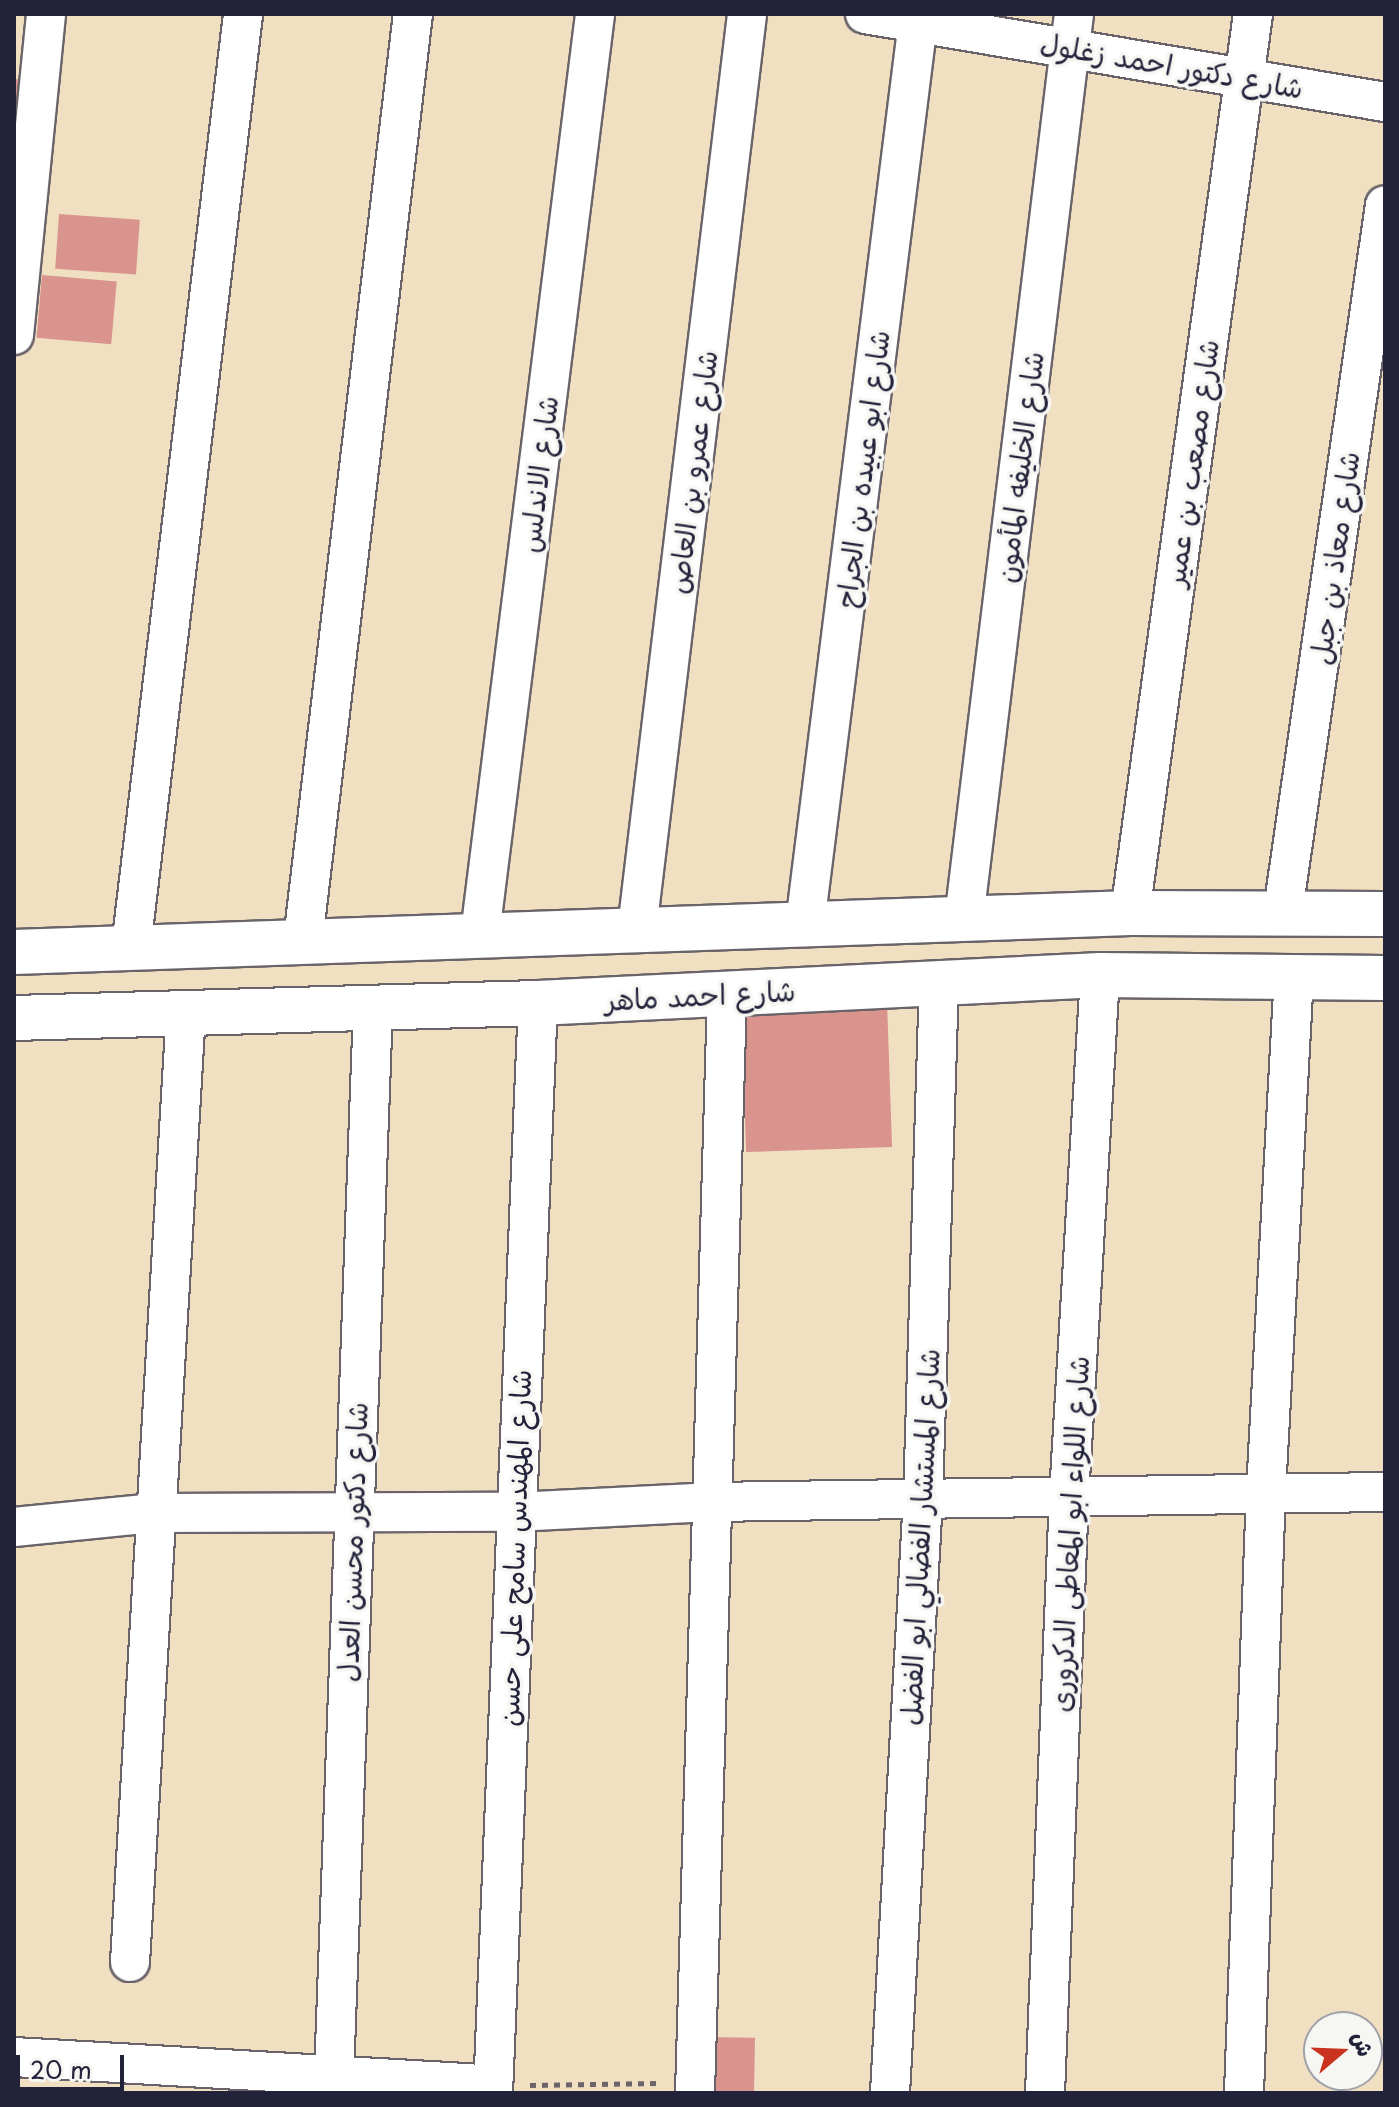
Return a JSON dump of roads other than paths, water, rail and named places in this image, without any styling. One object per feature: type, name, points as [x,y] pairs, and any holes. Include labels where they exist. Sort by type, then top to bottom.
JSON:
[{"type":"main road","points":[[14,952],[1130,913],[1283,911],[1385,914]]},
{"type":"main road","points":[[1207,973],[1208,912]]},
{"type":"main road","name":"شارع احمد ماهر","points":[[14,1018],[538,1003],[1100,975],[1207,973],[1385,978]]},
{"type":"street","points":[[14,335],[46,14]]},
{"type":"street","points":[[131,947],[243,14]]},
{"type":"street","points":[[303,940],[413,14]]},
{"type":"street","name":"شارع الاندلس","points":[[480,934],[595,14]]},
{"type":"street","name":"شارع عمرو بن العاص","points":[[637,929],[747,14]]},
{"type":"street","name":"شارع دكتور احمد زغلول","points":[[865,14],[1072,29],[1244,79],[1385,102]]},
{"type":"street","name":"شارع مصعب بن عمير","points":[[1130,913],[1253,14]]},
{"type":"street","name":"شارع ابو عبيده بن الجراح","points":[[805,924],[919,18]]},
{"type":"street","name":"شارع الخليفه المأمون","points":[[964,919],[1072,29]]},
{"type":"street","name":"شارع معاذ بن جبل","points":[[1283,911],[1385,205]]},
{"type":"street","points":[[1244,2093],[1266,1491],[1294,974]]},
{"type":"street","name":"شارع اللواء ابو المعاطى الدكرورى","points":[[1045,2093],[1069,1496],[1100,975]]},
{"type":"street","name":"شارع المستشار الفضالي ابو الفضل","points":[[890,2093],[923,1498],[939,981]]},
{"type":"street","points":[[695,2088],[727,994]]},
{"type":"street","name":"شارع المهندس سامح على حسن","points":[[493,2089],[538,1003]]},
{"type":"street","name":"شارع دكتور محسن العدل","points":[[334,2076],[352,1514],[373,1008]]},
{"type":"street","points":[[130,1962],[186,1012]]},
{"type":"street","points":[[14,1527],[155,1513],[515,1512],[710,1502],[1266,1491],[1385,1492]]},
{"type":"street","points":[[14,2057],[493,2089]]}]
